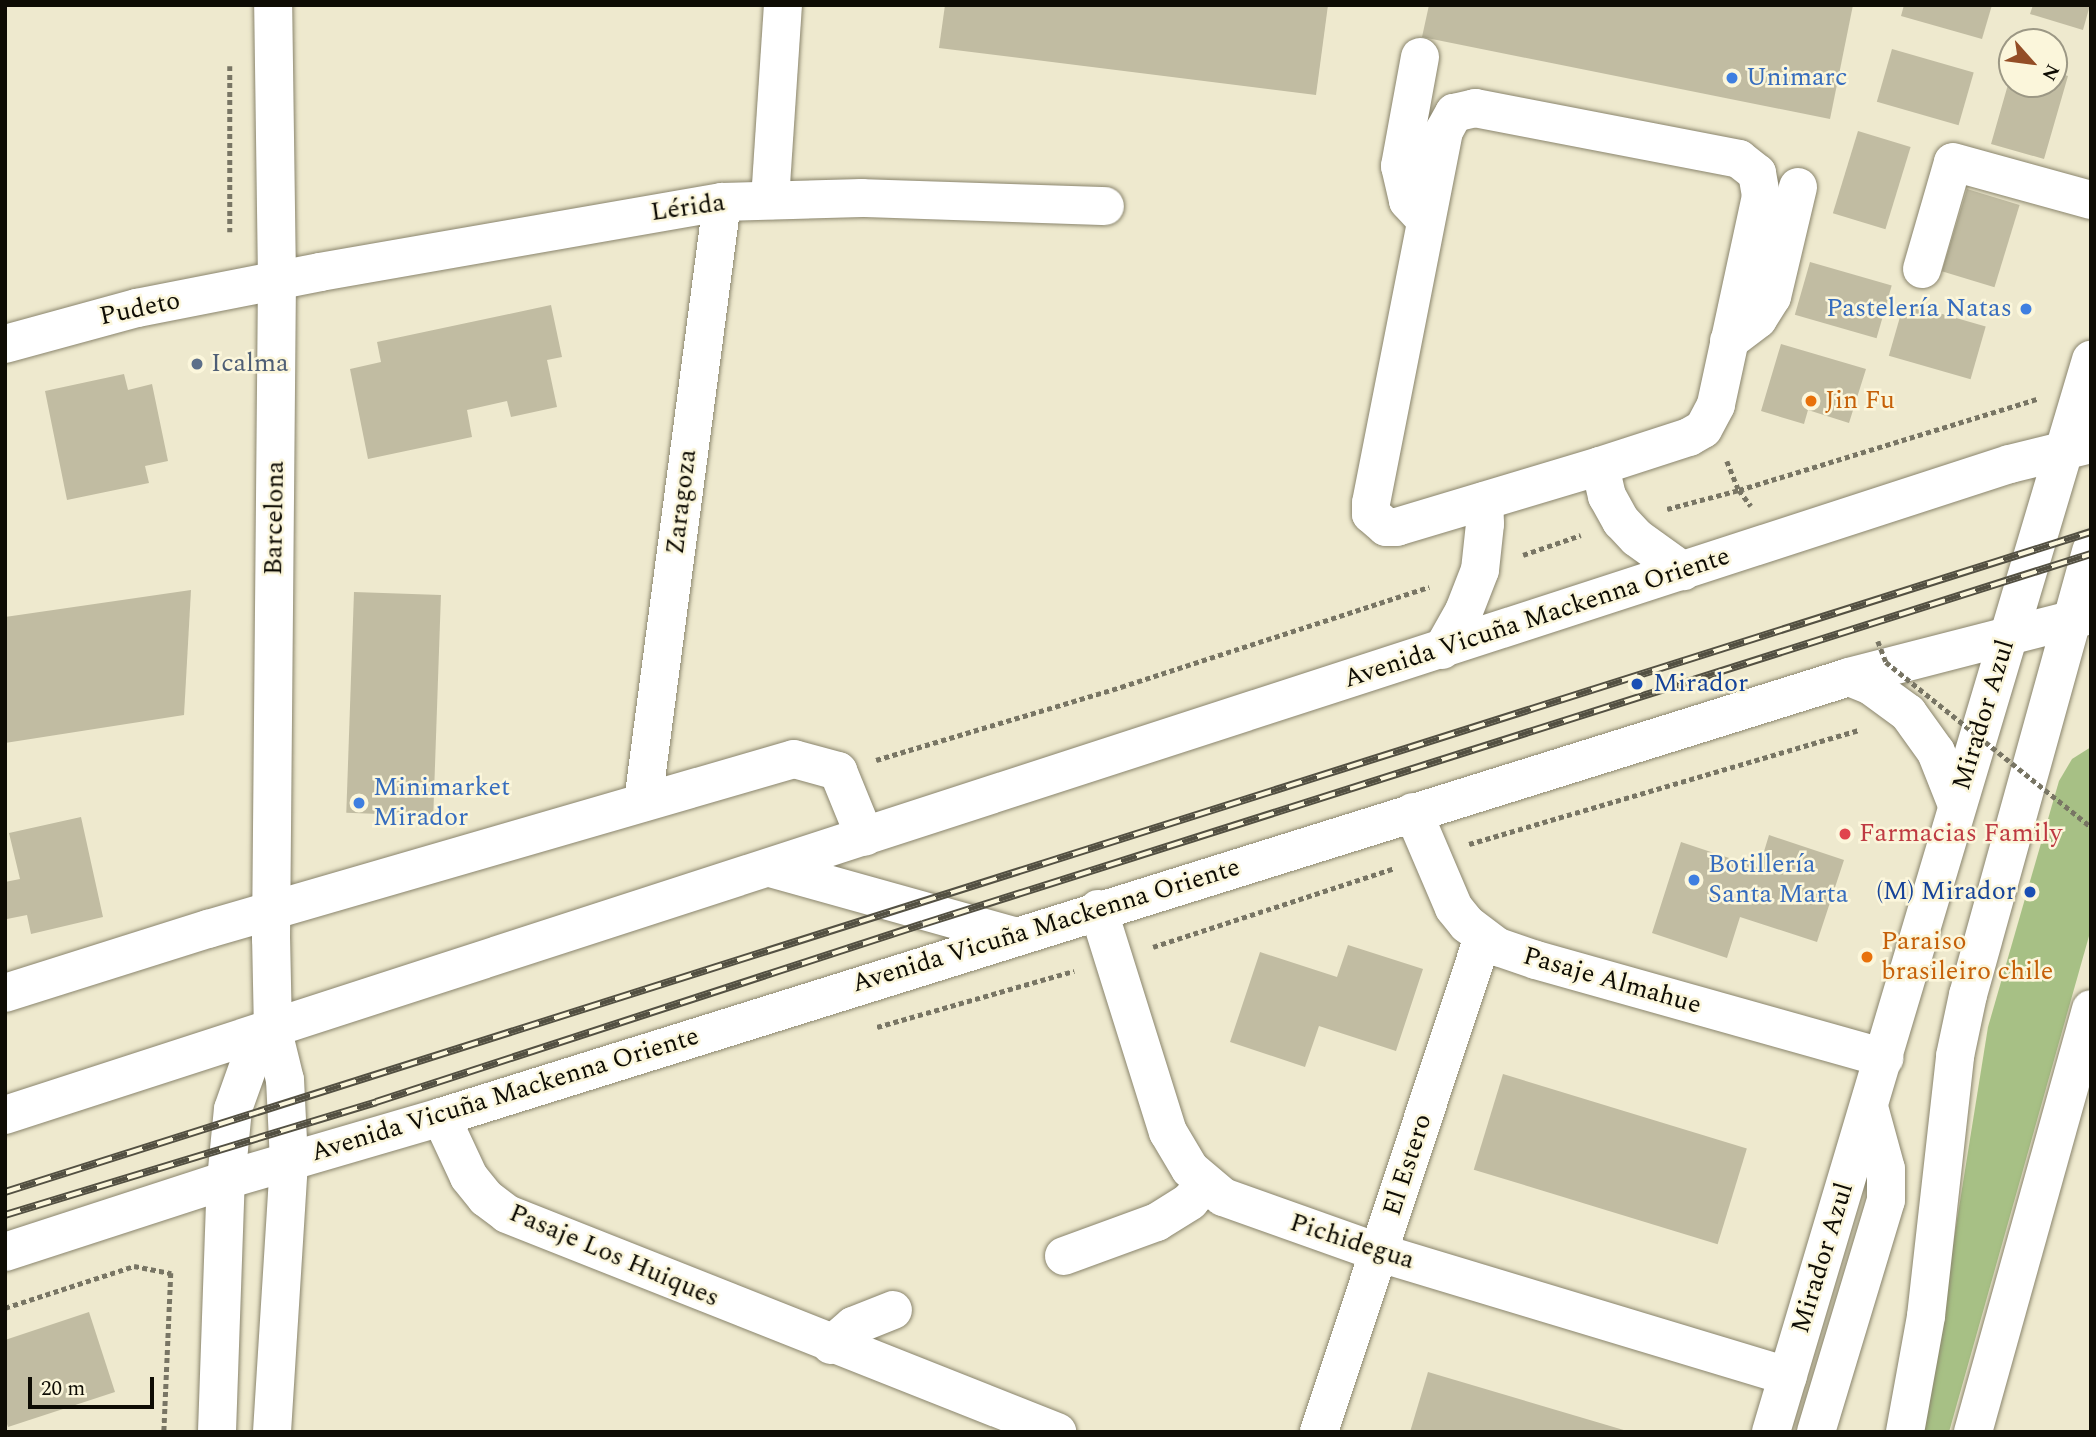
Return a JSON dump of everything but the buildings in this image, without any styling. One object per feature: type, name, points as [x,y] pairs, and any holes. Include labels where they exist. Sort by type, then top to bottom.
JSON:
[{"type":"street","name":"Barcelona","points":[[272,1432],[289,1161],[285,1080],[272,1031],[277,280],[273,5]]},
{"type":"street","points":[[770,200],[783,5]]},
{"type":"street","points":[[1420,57],[1400,166],[1408,201],[1426,220]]},
{"type":"street","points":[[1464,108],[1739,159],[1757,173],[1761,196],[1710,418],[1703,429],[1689,437],[1600,466],[1397,527],[1386,527],[1371,513],[1371,503],[1426,220],[1447,121],[1464,108]]},
{"type":"street","points":[[1922,269],[1954,162],[2091,200]]},
{"type":"street","points":[[1729,341],[1758,319],[1772,297],[1798,187]]},
{"type":"street","name":"Lérida","points":[[277,280],[722,202],[862,198],[1105,206]]},
{"type":"street","name":"Zaragoza","points":[[643,802],[722,202]]},
{"type":"street","name":"Pudeto","points":[[5,344],[137,308],[277,280]]},
{"type":"street","name":"Mirador Azul","points":[[1771,1432],[2008,636],[2077,448],[2087,372]]},
{"type":"street","name":"Avenida Vicuña Mackenna Oriente","points":[[5,1115],[272,1031],[2010,464],[2077,448]]},
{"type":"street","points":[[1600,466],[1606,496],[1621,521],[1637,538],[1682,571]]},
{"type":"street","points":[[1441,650],[1464,611],[1480,570],[1485,536],[1484,501]]},
{"type":"street","points":[[1905,1432],[1924,1328],[1960,1032],[1978,950],[2081,617],[2091,551]]},
{"type":"street","name":"Avenida Vicuña Mackenna Oriente","points":[[5,1252],[226,1180],[441,1117],[1098,909],[1849,677],[2081,617]]},
{"type":"street","points":[[1849,677],[1890,698],[1922,731],[1936,752],[1957,804]]},
{"type":"street","points":[[5,993],[271,911],[794,759],[838,771],[865,837]]},
{"type":"street","name":"Pasaje Almahue","points":[[1413,812],[1454,908],[1483,937],[1498,947],[1884,1058]]},
{"type":"street","points":[[771,868],[1014,936]]},
{"type":"street","name":"Pichidegua","points":[[1098,909],[1168,1132],[1178,1152],[1205,1184],[1243,1206],[1380,1253],[1788,1376]]},
{"type":"street","name":"El Estero","points":[[1319,1432],[1483,937]]},
{"type":"street","points":[[1973,1432],[2091,1009]]},
{"type":"street","points":[[216,1432],[226,1180],[233,1109],[249,1064],[272,1031]]},
{"type":"street","points":[[1816,1432],[1886,1200],[1886,1169],[1869,1107]]},
{"type":"street","name":"Pasaje Los Huiques","points":[[441,1117],[469,1177],[486,1198],[506,1214],[831,1345],[1057,1432]]},
{"type":"street","points":[[1064,1256],[1173,1215],[1205,1184]]},
{"type":"street","points":[[831,1345],[853,1326],[893,1310]]},
{"type":"path","points":[[230,59],[230,232]]},
{"type":"path","points":[[838,771],[1121,687],[1621,521],[1740,490],[2087,372]]},
{"type":"path","points":[[1710,418],[1740,490],[1776,540]]},
{"type":"path","points":[[1878,641],[1886,662],[2091,827]]},
{"type":"path","points":[[873,1028],[1114,959],[1431,856],[1852,730],[1922,731],[1945,715],[1988,706]]},
{"type":"path","points":[[5,1308],[134,1266],[171,1273],[164,1432]]},
{"type":"green space","points":[[2091,747],[2091,929],[1949,1432],[1923,1432],[1988,1027],[2059,781],[2072,759]]},
{"type":"railway","points":[[5,1192],[2091,532]]},
{"type":"railway","points":[[5,1215],[376,1102],[923,924],[2091,554]]},
{"type":"place","name":"Unimarc","points":[[1732,78]]},
{"type":"place","name":"Pastelería Natas","points":[[2026,309]]},
{"type":"place","name":"Icalma","points":[[197,364]]},
{"type":"place","name":"Jin Fu","points":[[1811,401]]},
{"type":"place","name":"Mirador","points":[[1637,684]]},
{"type":"place","name":"Minimarket Mirador","points":[[359,803]]},
{"type":"place","name":"Farmacias Family","points":[[1845,834]]},
{"type":"place","name":"Botillería Santa Marta","points":[[1694,880]]},
{"type":"place","name":"(M) Mirador","points":[[2030,892]]},
{"type":"place","name":"Paraiso brasileiro chile","points":[[1867,957]]}]
